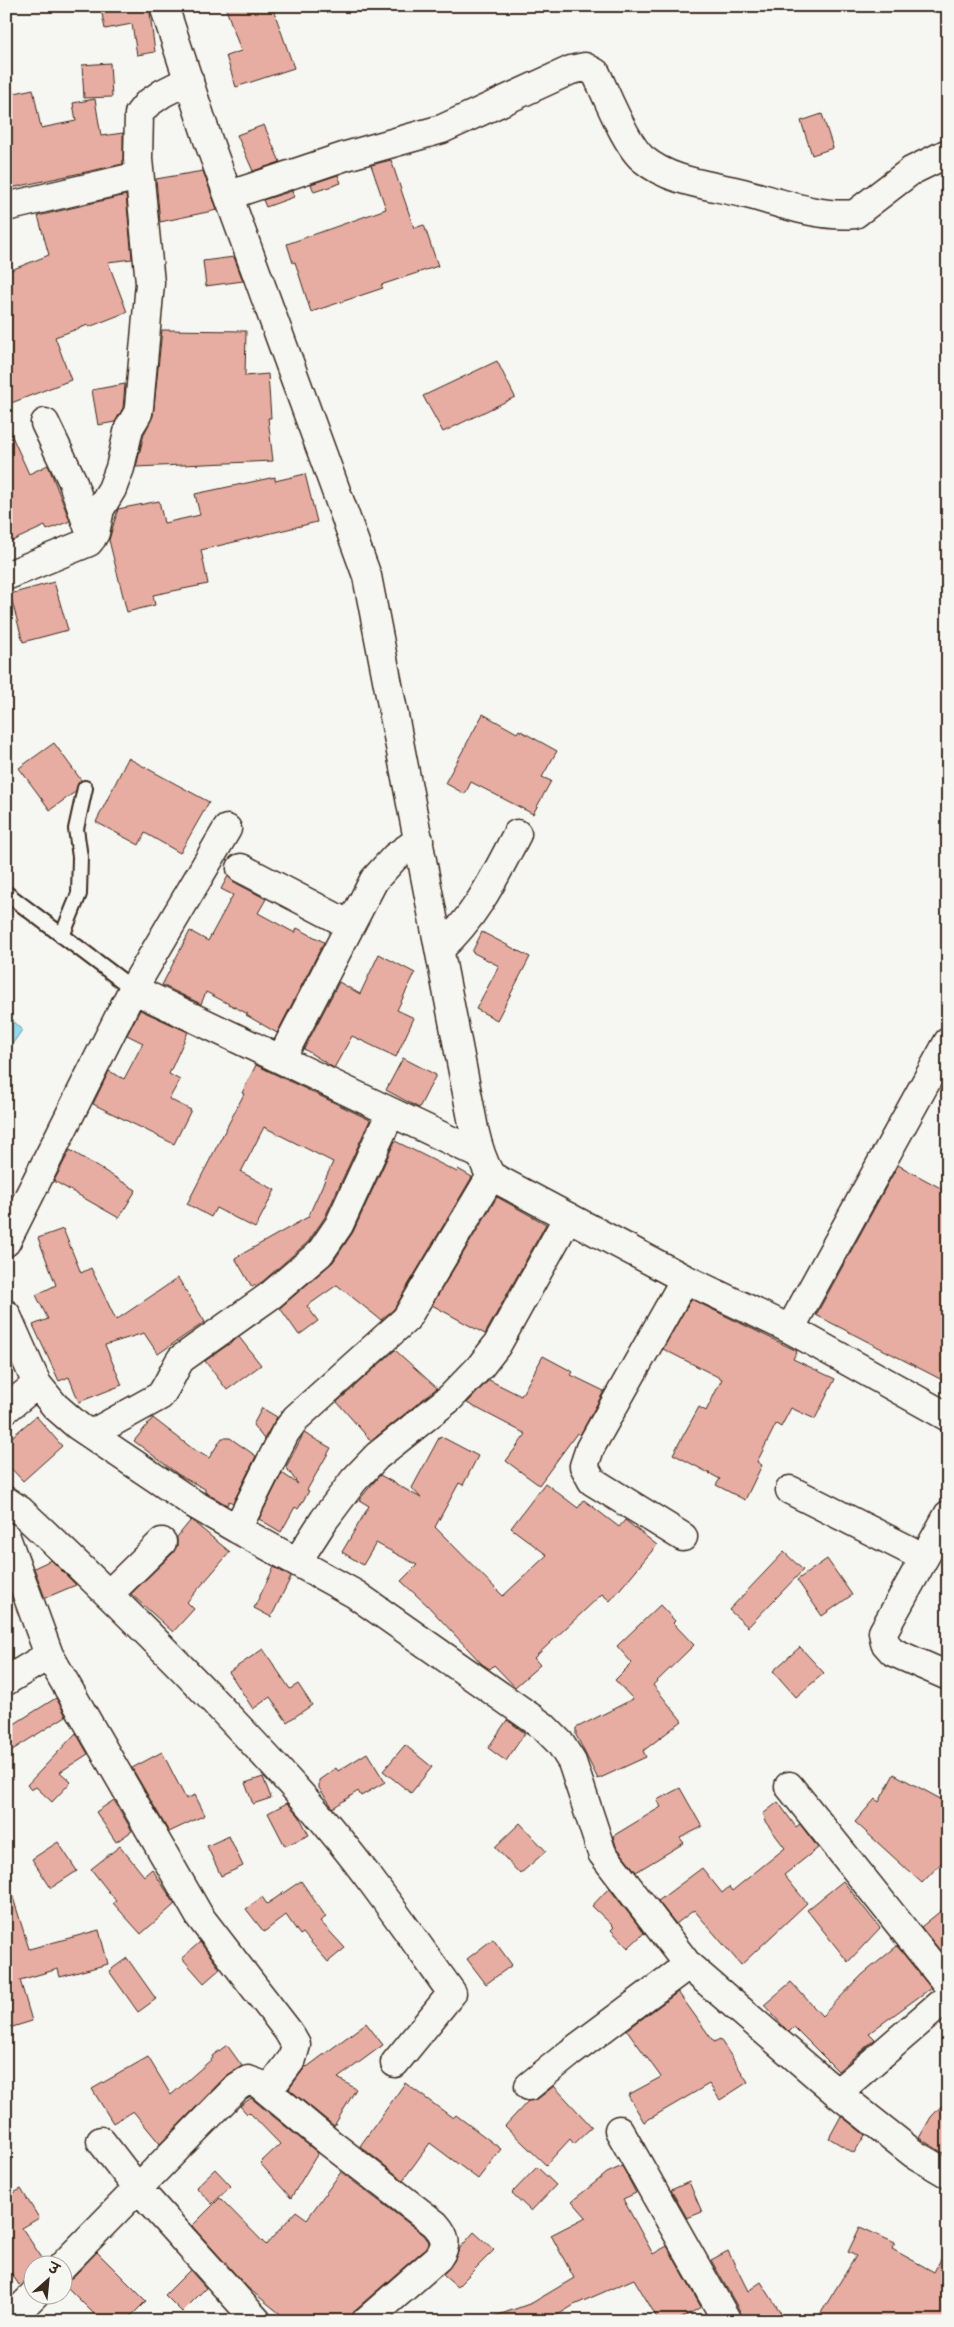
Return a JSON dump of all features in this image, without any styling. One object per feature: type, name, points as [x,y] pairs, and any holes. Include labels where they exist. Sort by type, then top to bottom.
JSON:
[{"type":"street","points":[[164,6],[208,140],[230,195],[367,576],[440,949],[485,1165],[406,1319],[296,1418],[285,1433],[237,1529]]},
{"type":"street","points":[[230,195],[346,156],[442,129],[571,70],[585,67],[596,73],[628,137],[642,159],[662,172],[686,180],[798,208],[844,215],[855,214],[912,171],[948,153]]},
{"type":"street","points":[[6,576],[84,545],[92,538],[95,533],[100,509],[112,489],[120,468],[129,428],[138,413],[139,407],[150,283],[139,176],[139,114],[155,99],[188,80]]},
{"type":"street","points":[[6,207],[139,176]]},
{"type":"street","points":[[45,423],[72,480],[92,538]]},
{"type":"street","points":[[6,1242],[133,989],[227,829]]},
{"type":"street","points":[[440,949],[460,931],[483,899],[517,834]]},
{"type":"street","points":[[281,1059],[374,880],[395,857],[419,840]]},
{"type":"street","points":[[241,868],[350,925]]},
{"type":"street","points":[[133,989],[392,1112],[485,1165],[568,1217],[685,1279],[790,1329],[948,1417]]},
{"type":"street","points":[[790,1329],[948,1042]]},
{"type":"street","points":[[91,1434],[160,1396],[168,1385],[173,1371],[181,1359],[270,1294],[320,1254],[338,1225],[392,1112]]},
{"type":"street","points":[[297,1562],[324,1520],[354,1480],[377,1456],[450,1398],[480,1368],[497,1345],[568,1217]]},
{"type":"street","points":[[683,1537],[592,1481],[584,1466],[590,1448],[685,1279]]},
{"type":"street","points":[[6,1314],[36,1384],[55,1406],[91,1434],[194,1504],[355,1594],[543,1726],[560,1743],[572,1762],[602,1853],[688,1965],[837,2093],[914,2154],[948,2174]]},
{"type":"street","points":[[6,1409],[36,1384]]},
{"type":"street","points":[[790,1490],[923,1557]]},
{"type":"street","points":[[6,1501],[21,1511],[110,1593],[311,1806],[378,1888],[452,1992],[394,2063]]},
{"type":"street","points":[[948,1515],[883,1632],[885,1643],[893,1652],[948,1676]]},
{"type":"street","points":[[6,1537],[49,1655],[200,1917],[288,2031],[296,2045],[292,2059],[268,2091]]},
{"type":"street","points":[[110,1593],[162,1542]]},
{"type":"street","points":[[6,1682],[49,1655]]},
{"type":"street","points":[[789,1786],[948,1985]]},
{"type":"street","points":[[529,2086],[688,1965]]},
{"type":"street","points":[[837,2093],[948,1996]]},
{"type":"street","points":[[72,2256],[243,2082],[255,2082],[435,2224],[446,2239],[444,2249],[438,2258],[366,2321]]},
{"type":"street","points":[[619,2130],[727,2321]]},
{"type":"street","points":[[102,2141],[138,2189],[257,2321]]},
{"type":"street","points":[[8,2321],[24,2304]]},
{"type":"lane","points":[[62,936],[79,894],[80,857],[76,829],[85,788]]},
{"type":"lane","points":[[6,893],[133,989]]},
{"type":"water","points":[[6,1015],[22,1030],[6,1053]]},
{"type":"building","points":[[115,6],[149,6],[155,52],[137,55],[132,24],[105,29],[101,9]]},
{"type":"building","points":[[225,6],[272,6],[294,68],[236,87],[226,56],[241,51]]},
{"type":"building","points":[[110,63],[112,97],[84,98],[82,65]]},
{"type":"building","points":[[33,89],[41,128],[76,121],[73,103],[95,99],[101,136],[123,133],[123,164],[6,189],[6,141],[10,140],[6,120],[6,95]]},
{"type":"building","points":[[822,114],[833,148],[812,155],[801,121]]},
{"type":"building","points":[[264,125],[280,162],[253,171],[237,135]]},
{"type":"building","points":[[391,160],[414,228],[424,225],[438,266],[381,285],[383,288],[311,312],[295,262],[293,263],[287,244],[386,209],[371,165]]},
{"type":"building","points":[[203,171],[217,210],[160,222],[156,179]]},
{"type":"building","points":[[338,175],[341,183],[314,192],[311,184]]},
{"type":"building","points":[[292,191],[294,197],[266,207],[263,200]]},
{"type":"building","points":[[126,195],[132,259],[108,262],[127,312],[89,327],[88,325],[55,337],[71,380],[6,405],[6,272],[49,255],[38,216]]},
{"type":"building","points":[[234,257],[243,281],[206,286],[203,261]]},
{"type":"building","points":[[162,330],[246,331],[245,376],[268,374],[271,418],[268,418],[273,461],[136,467],[144,434],[153,416]]},
{"type":"building","points":[[497,361],[515,397],[443,432],[423,396]]},
{"type":"building","points":[[125,384],[123,408],[115,422],[98,425],[92,390]]},
{"type":"building","points":[[6,423],[29,474],[48,465],[70,521],[47,530],[45,526],[12,541],[6,529]]},
{"type":"building","points":[[305,474],[317,522],[201,550],[208,584],[153,595],[155,605],[127,612],[109,540],[118,509],[159,501],[164,523],[200,515],[195,494],[275,477],[275,481]]},
{"type":"building","points":[[54,582],[68,630],[23,642],[10,594]]},
{"type":"building","points":[[483,714],[517,733],[519,730],[557,751],[542,777],[551,781],[533,814],[471,782],[465,794],[445,783]]},
{"type":"building","points":[[54,743],[81,780],[75,792],[50,810],[19,768]]},
{"type":"building","points":[[128,758],[209,802],[180,853],[145,833],[139,845],[96,822]]},
{"type":"building","points":[[228,876],[234,882],[266,899],[258,913],[295,933],[297,928],[324,942],[277,1033],[246,1015],[248,1014],[206,992],[201,1004],[162,985],[190,931],[208,941],[233,895],[221,889]]},
{"type":"building","points":[[482,932],[530,957],[497,1020],[476,1009],[499,966],[472,952]]},
{"type":"building","points":[[379,954],[415,973],[397,1010],[414,1018],[396,1057],[352,1036],[334,1068],[304,1049],[339,982],[360,994]]},
{"type":"building","points":[[140,1010],[188,1032],[169,1074],[180,1080],[169,1099],[191,1110],[174,1144],[93,1104],[109,1071],[124,1079],[143,1043],[127,1035]]},
{"type":"building","points":[[403,1058],[436,1075],[419,1108],[386,1090]]},
{"type":"building","points":[[256,1065],[370,1120],[325,1217],[308,1242],[262,1282],[252,1287],[235,1258],[308,1217],[333,1162],[264,1127],[241,1172],[275,1190],[255,1228],[216,1208],[211,1217],[187,1204],[244,1094],[242,1093]]},
{"type":"building","points":[[395,1141],[457,1172],[458,1169],[472,1177],[394,1309],[381,1320],[337,1285],[307,1306],[318,1321],[299,1335],[280,1308],[333,1262],[353,1232]]},
{"type":"building","points":[[70,1150],[136,1190],[119,1218],[54,1181]]},
{"type":"building","points":[[898,1165],[948,1192],[948,1383],[816,1315]]},
{"type":"building","points":[[497,1197],[546,1224],[485,1334],[432,1305]]},
{"type":"building","points":[[63,1229],[81,1273],[91,1268],[116,1320],[178,1278],[205,1322],[158,1354],[144,1333],[105,1345],[122,1385],[79,1402],[69,1377],[59,1381],[33,1325],[48,1319],[36,1295],[56,1285],[38,1238]]},
{"type":"building","points":[[691,1299],[797,1351],[793,1359],[835,1379],[815,1419],[791,1408],[781,1427],[776,1424],[757,1462],[762,1465],[745,1500],[716,1485],[720,1479],[673,1454],[699,1407],[706,1411],[722,1379],[663,1349]]},
{"type":"building","points":[[239,1337],[261,1365],[227,1390],[205,1361]]},
{"type":"building","points":[[395,1350],[437,1388],[371,1441],[337,1402]]},
{"type":"building","points":[[543,1356],[573,1372],[571,1375],[604,1391],[580,1435],[577,1433],[539,1485],[506,1461],[526,1434],[467,1403],[489,1380],[521,1396]]},
{"type":"building","points":[[262,1408],[277,1417],[264,1439],[253,1425]]},
{"type":"building","points":[[36,1416],[62,1446],[23,1481],[6,1463],[6,1442]]},
{"type":"building","points":[[153,1418],[193,1449],[209,1458],[222,1438],[230,1438],[256,1456],[233,1503],[229,1501],[227,1505],[205,1492],[205,1489],[179,1475],[134,1441]]},
{"type":"building","points":[[304,1433],[331,1448],[307,1490],[309,1491],[298,1509],[295,1507],[281,1532],[259,1519],[282,1473],[298,1484],[286,1467]]},
{"type":"building","points":[[440,1436],[478,1456],[463,1485],[459,1483],[435,1527],[503,1596],[547,1555],[511,1528],[545,1483],[578,1508],[584,1500],[619,1527],[625,1520],[657,1545],[610,1601],[602,1594],[534,1658],[540,1665],[515,1687],[494,1665],[490,1669],[482,1664],[427,1605],[401,1581],[417,1565],[376,1543],[363,1565],[342,1552],[369,1506],[359,1500],[380,1475],[421,1498],[412,1488]]},
{"type":"building","points":[[191,1520],[230,1552],[187,1602],[194,1609],[173,1632],[131,1594],[173,1553],[177,1546],[177,1537]]},
{"type":"building","points":[[784,1552],[803,1570],[748,1627],[729,1610]]},
{"type":"building","points":[[827,1559],[852,1595],[822,1616],[797,1580]]},
{"type":"building","points":[[51,1560],[76,1585],[45,1598],[34,1568]]},
{"type":"building","points":[[274,1567],[291,1577],[271,1617],[254,1608]]},
{"type":"building","points":[[660,1605],[675,1621],[673,1623],[694,1645],[653,1685],[682,1721],[643,1751],[646,1757],[598,1779],[576,1735],[576,1728],[633,1699],[615,1680],[632,1663],[617,1646]]},
{"type":"building","points":[[800,1647],[824,1673],[796,1697],[773,1671]]},
{"type":"building","points":[[263,1649],[290,1689],[298,1684],[312,1705],[287,1722],[270,1697],[253,1709],[229,1672]]},
{"type":"building","points":[[56,1698],[66,1716],[6,1754],[6,1729]]},
{"type":"building","points":[[507,1720],[525,1733],[506,1761],[488,1748]]},
{"type":"building","points":[[76,1733],[88,1754],[60,1772],[71,1782],[52,1802],[36,1787],[31,1790],[27,1785]]},
{"type":"building","points":[[405,1745],[432,1767],[411,1793],[383,1771]]},
{"type":"building","points":[[162,1752],[186,1799],[195,1795],[205,1815],[169,1832],[132,1768]]},
{"type":"building","points":[[367,1753],[385,1782],[361,1796],[358,1791],[333,1808],[319,1788],[319,1780],[336,1768],[338,1771]]},
{"type":"building","points":[[894,1774],[948,1803],[948,1856],[922,1883],[855,1822],[875,1799],[879,1802]]},
{"type":"building","points":[[263,1777],[271,1798],[253,1804],[245,1783]]},
{"type":"building","points":[[680,1788],[702,1827],[680,1838],[684,1843],[636,1872],[616,1846],[613,1836],[661,1807],[657,1800]]},
{"type":"building","points":[[114,1800],[132,1831],[116,1842],[96,1812]]},
{"type":"building","points":[[778,1802],[796,1827],[800,1824],[818,1848],[784,1875],[807,1903],[741,1965],[694,1910],[676,1924],[658,1901],[702,1868],[722,1893],[729,1887],[732,1891],[785,1848],[764,1820],[766,1819],[763,1814]]},
{"type":"building","points":[[287,1803],[299,1816],[309,1835],[285,1846],[268,1813]]},
{"type":"building","points":[[520,1823],[546,1851],[520,1874],[495,1847]]},
{"type":"building","points":[[229,1836],[243,1866],[221,1876],[207,1846]]},
{"type":"building","points":[[58,1842],[77,1871],[51,1888],[32,1859]]},
{"type":"building","points":[[120,1846],[144,1876],[152,1869],[175,1904],[141,1934],[113,1903],[116,1901],[91,1869]]},
{"type":"building","points":[[301,1881],[326,1917],[320,1921],[345,1948],[328,1962],[303,1933],[300,1935],[286,1915],[264,1932],[246,1909],[262,1897],[267,1904]]},
{"type":"building","points":[[843,1881],[880,1928],[848,1962],[807,1910]]},
{"type":"building","points":[[609,1888],[644,1933],[628,1948],[611,1930],[614,1927],[592,1906]]},
{"type":"building","points":[[6,1891],[11,1891],[29,1949],[99,1930],[108,1964],[60,1977],[58,1969],[20,1980],[32,2021],[6,2029]]},
{"type":"building","points":[[948,1905],[948,1960],[921,1927]]},
{"type":"building","points":[[493,1939],[512,1965],[486,1984],[467,1959]]},
{"type":"building","points":[[200,1942],[220,1969],[204,1983],[182,1958]]},
{"type":"building","points":[[897,1946],[931,1988],[869,2033],[875,2039],[838,2071],[794,2027],[789,2032],[764,2005],[791,1982],[822,2016],[862,1975]]},
{"type":"building","points":[[127,1958],[156,1999],[138,2012],[109,1971]]},
{"type":"building","points":[[678,1992],[714,2042],[720,2039],[748,2082],[720,2100],[709,2084],[644,2122],[628,2095],[661,2077],[627,2030]]},
{"type":"building","points":[[366,2023],[383,2045],[338,2078],[356,2089],[334,2126],[289,2089],[306,2066]]},
{"type":"building","points":[[227,2045],[242,2066],[226,2076],[160,2144],[133,2111],[113,2123],[92,2089],[148,2057],[171,2095],[213,2058],[212,2056]]},
{"type":"building","points":[[405,2083],[453,2118],[456,2115],[501,2149],[478,2179],[430,2143],[403,2180],[360,2146]]},
{"type":"building","points":[[554,2086],[592,2127],[574,2144],[570,2139],[546,2165],[505,2126],[528,2101],[539,2098]]},
{"type":"building","points":[[251,2098],[318,2153],[291,2198],[260,2163],[280,2144],[249,2112],[247,2114],[240,2106]]},
{"type":"building","points":[[948,2099],[948,2156],[919,2138],[931,2117]]},
{"type":"building","points":[[841,2116],[865,2135],[854,2153],[829,2138]]},
{"type":"building","points":[[622,2166],[636,2193],[623,2199],[653,2254],[667,2246],[701,2307],[677,2321],[659,2321],[634,2279],[574,2305],[548,2321],[490,2321],[490,2318],[532,2303],[574,2278],[551,2235],[586,2217],[572,2201],[607,2173]]},
{"type":"building","points":[[537,2167],[556,2185],[531,2211],[512,2193]]},
{"type":"building","points":[[215,2169],[231,2186],[212,2204],[196,2187]]},
{"type":"building","points":[[341,2172],[424,2235],[429,2242],[426,2248],[356,2309],[351,2321],[289,2321],[248,2288],[192,2226],[220,2198],[266,2245],[296,2211],[307,2219]]},
{"type":"building","points":[[689,2182],[702,2212],[687,2218],[671,2190]]},
{"type":"building","points":[[21,2189],[39,2218],[22,2228],[39,2254],[22,2254],[22,2283],[19,2285],[6,2265],[6,2197]]},
{"type":"building","points":[[860,2227],[895,2243],[892,2249],[934,2272],[948,2246],[948,2321],[816,2321],[856,2256],[848,2252]]},
{"type":"building","points":[[474,2232],[494,2250],[457,2287],[443,2275],[454,2261],[460,2248]]},
{"type":"building","points":[[728,2251],[748,2291],[761,2282],[786,2321],[743,2321],[741,2313],[711,2260]]},
{"type":"building","points":[[97,2252],[146,2301],[126,2321],[101,2321],[72,2292],[73,2277]]},
{"type":"building","points":[[190,2270],[206,2288],[182,2312],[165,2295]]}]
